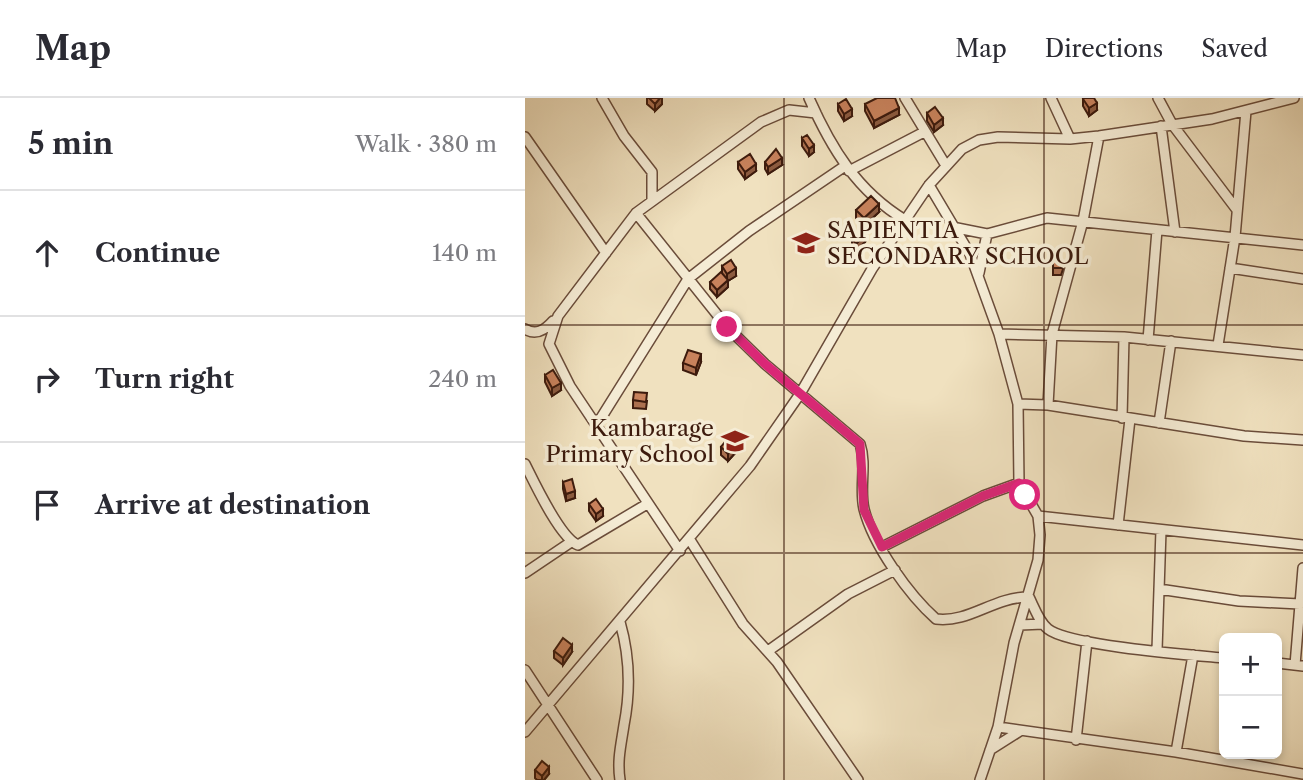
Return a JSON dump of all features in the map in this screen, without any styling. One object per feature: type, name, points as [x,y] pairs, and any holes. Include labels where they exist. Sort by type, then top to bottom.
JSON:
[{"type":"street","points":[[809,98],[847,168],[885,208],[905,220]]},
{"type":"street","points":[[905,98],[945,164]]},
{"type":"street","points":[[1051,98],[1070,139]]},
{"type":"street","points":[[1158,98],[1166,125],[1175,232]]},
{"type":"street","points":[[525,732],[750,466],[800,394],[872,269],[945,164],[962,149],[979,140],[998,137],[1070,139],[1099,136],[1245,111],[1273,101],[1294,98]]},
{"type":"street","points":[[606,99],[624,136],[652,172],[652,201]]},
{"type":"street","points":[[529,331],[547,328],[558,316],[636,213],[761,122],[789,110],[816,113]]},
{"type":"street","points":[[1217,345],[1235,237],[1245,111]]},
{"type":"street","points":[[1166,125],[1237,210]]},
{"type":"street","points":[[596,426],[688,279],[749,231],[847,168],[924,132]]},
{"type":"street","points":[[1048,405],[1052,334],[1083,221],[1099,136]]},
{"type":"street","points":[[525,137],[606,253]]},
{"type":"street","points":[[929,186],[957,228],[979,275],[999,334],[1018,404],[1019,483],[1038,516],[1039,549],[1029,597],[1020,625],[998,727],[980,780]]},
{"type":"street","points":[[636,213],[727,327],[860,444],[864,510],[895,570],[925,609],[936,619],[952,621],[1001,600],[1029,597]]},
{"type":"street","points":[[957,228],[987,234],[1047,218],[1303,245]]},
{"type":"street","points":[[1148,340],[1157,230]]},
{"type":"street","points":[[979,275],[987,234]]},
{"type":"street","points":[[1230,268],[1303,279]]},
{"type":"street","points":[[549,344],[558,316]]},
{"type":"street","points":[[529,331],[549,344],[570,386],[680,551]]},
{"type":"street","points":[[999,334],[1124,337],[1303,355]]},
{"type":"street","points":[[1118,525],[1126,419],[1124,337]]},
{"type":"street","points":[[1159,423],[1171,341]]},
{"type":"street","points":[[1018,404],[1048,405],[1244,436],[1303,440]]},
{"type":"street","points":[[525,464],[571,542]]},
{"type":"street","points":[[882,547],[983,496],[1019,483]]},
{"type":"street","points":[[525,573],[571,542],[584,543],[647,504]]},
{"type":"street","points":[[1038,516],[1303,545]]},
{"type":"street","points":[[1157,650],[1161,530]]},
{"type":"street","points":[[690,540],[743,624],[768,651],[858,780]]},
{"type":"street","points":[[1299,665],[1303,568]]},
{"type":"street","points":[[768,651],[848,594],[895,570]]},
{"type":"street","points":[[1159,589],[1239,601],[1300,604]]},
{"type":"street","points":[[1029,597],[1043,624],[1053,632],[1087,640],[1219,658]]},
{"type":"street","points":[[620,622],[629,665],[625,723],[618,758],[620,780]]},
{"type":"street","points":[[1020,625],[1043,624]]},
{"type":"street","points":[[1076,740],[1087,640]]},
{"type":"street","points":[[1176,752],[1193,655]]},
{"type":"street","points":[[525,670],[597,780]]},
{"type":"street","points":[[998,727],[1176,752],[1274,776],[1303,775]]},
{"type":"street","points":[[990,750],[1020,731]]},
{"type":"building","points":[[649,98],[660,98],[655,104]]},
{"type":"building","points":[[877,98],[895,98],[899,108],[874,121],[865,104]]},
{"type":"building","points":[[1084,98],[1094,98],[1097,103],[1089,108]]},
{"type":"building","points":[[846,99],[852,109],[844,114],[838,104]]},
{"type":"building","points":[[935,107],[943,118],[934,125],[927,113]]},
{"type":"building","points":[[807,135],[814,145],[809,149],[802,138]]},
{"type":"building","points":[[776,149],[782,158],[768,167],[765,162]]},
{"type":"building","points":[[750,154],[756,164],[745,172],[738,162]]},
{"type":"building","points":[[871,196],[879,204],[864,218],[856,210]]},
{"type":"building","points":[[861,230],[865,234],[856,244],[852,239]]},
{"type":"building","points":[[731,260],[736,268],[727,274],[722,266]]},
{"type":"building","points":[[1053,261],[1063,261],[1061,268],[1053,268]]},
{"type":"building","points":[[721,272],[728,280],[717,290],[710,282]]},
{"type":"building","points":[[688,350],[701,354],[696,368],[683,363]]},
{"type":"building","points":[[553,370],[561,383],[552,388],[545,375]]},
{"type":"building","points":[[634,392],[647,393],[646,402],[633,400]]},
{"type":"building","points":[[729,437],[737,443],[728,454],[721,447]]},
{"type":"building","points":[[572,479],[575,491],[566,494],[563,482]]},
{"type":"building","points":[[596,499],[603,509],[596,514],[589,504]]},
{"type":"building","points":[[563,638],[572,645],[563,658],[554,651]]},
{"type":"building","points":[[542,761],[549,767],[542,776],[535,770]]},
{"type":"place","name":"SAPIENTIA SECONDARY SCHOOL","points":[[806,243]]},
{"type":"place","name":"Kambarage Primary School","points":[[735,441]]},
{"type":"route","points":[[727,327],[765,364],[825,415],[854,435],[863,452],[864,510],[882,547],[983,496],[1019,483],[1025,495]]}]
